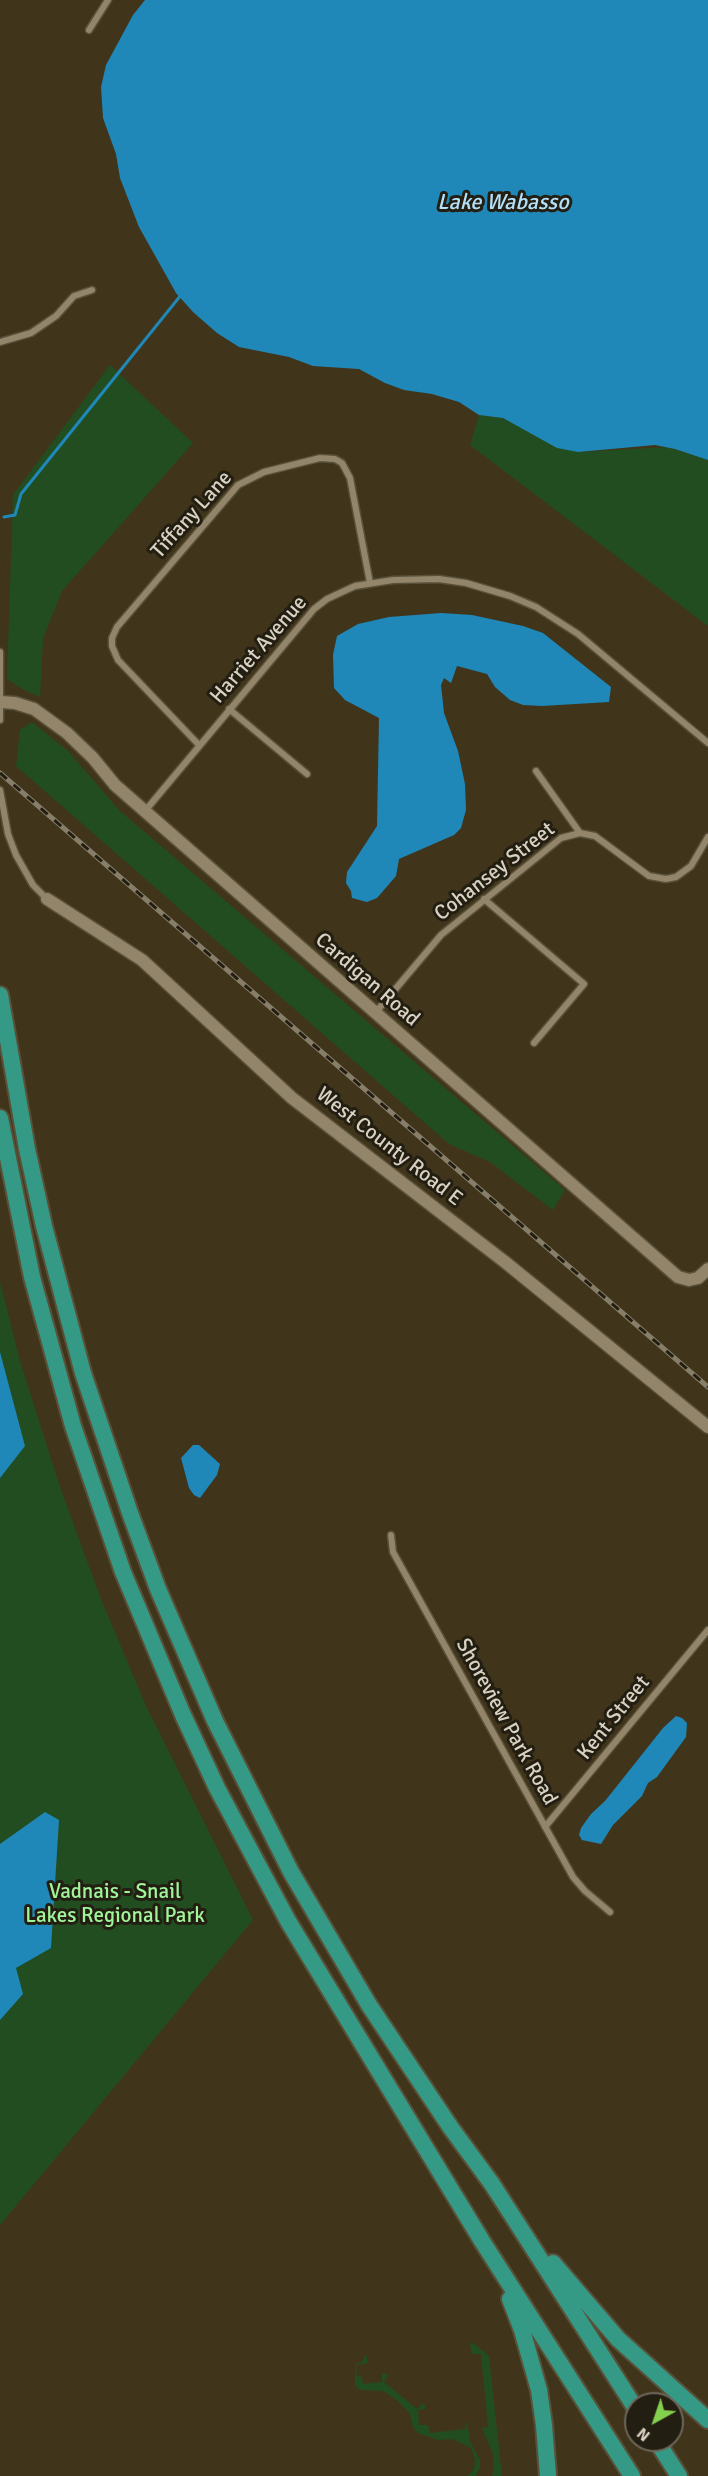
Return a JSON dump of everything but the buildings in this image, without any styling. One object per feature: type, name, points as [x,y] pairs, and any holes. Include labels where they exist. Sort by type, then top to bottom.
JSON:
[{"type":"highway","points":[[0,995],[27,1149],[62,1299],[105,1444],[178,1638],[254,1800],[331,1942],[407,2064],[501,2198],[625,2392]]},
{"type":"highway","points":[[0,1118],[18,1213],[52,1352],[97,1499],[153,1647],[217,1788],[283,1912],[482,2241],[632,2476]]},
{"type":"highway","points":[[501,2198],[557,2268],[618,2338],[708,2420]]},
{"type":"highway","points":[[482,2241],[513,2306],[532,2365],[544,2426],[548,2476]]},
{"type":"highway","points":[[664,2452],[679,2476]]},
{"type":"street","points":[[89,30],[108,0]]},
{"type":"street","points":[[0,342],[31,333],[50,321],[74,296],[92,290]]},
{"type":"street","name":"Tiffany Lane","points":[[199,746],[118,660],[112,646],[112,638],[117,627],[238,485],[264,472],[320,458],[335,459],[342,463],[350,478],[370,583]]},
{"type":"street","name":"Harriet Avenue","points":[[146,812],[314,609],[340,592],[370,583],[416,579],[457,582],[489,589],[536,607],[578,634],[708,743]]},
{"type":"street","points":[[0,652],[0,720]]},
{"type":"street","name":"Cardigan Road","points":[[1,702],[15,702],[34,709],[67,733],[93,758],[115,785],[678,1277],[689,1280],[698,1278],[708,1269]]},
{"type":"street","points":[[229,709],[307,774]]},
{"type":"street","points":[[536,771],[580,833]]},
{"type":"street","points":[[0,790],[8,834],[15,855],[33,885],[47,899]]},
{"type":"street","name":"Cohansey Street","points":[[375,1013],[441,935],[561,838],[580,833],[595,836],[649,876],[666,879],[684,873],[691,866],[708,837]]},
{"type":"street","name":"West County Road E","points":[[47,899],[142,960],[292,1098],[498,1256],[708,1427]]},
{"type":"street","points":[[484,899],[584,984],[534,1044]]},
{"type":"street","name":"Shoreview Park Road","points":[[391,1535],[393,1552],[573,1877],[585,1892],[610,1912]]},
{"type":"street","name":"Kent Street","points":[[545,1827],[708,1630]]},
{"type":"green space","points":[[110,365],[193,443],[62,591],[43,638],[40,697],[7,679],[13,495]]},
{"type":"green space","points":[[479,415],[503,418],[578,452],[668,447],[708,460],[708,626],[470,445]]},
{"type":"green space","points":[[32,722],[68,751],[120,811],[565,1190],[553,1210],[490,1162],[449,1144],[16,766],[20,730]]},
{"type":"green space","name":"Vadnais - Snail Lakes Regional Park","points":[[0,1282],[20,1361],[60,1487],[101,1599],[146,1706],[253,1920],[0,2225]]},
{"type":"green space","points":[[472,2342],[489,2356],[502,2476],[492,2476],[493,2454],[482,2428],[488,2427],[481,2354],[472,2354],[470,2344]]},
{"type":"green space","points":[[366,2354],[368,2363],[356,2365],[357,2376],[362,2377],[363,2384],[382,2382],[382,2374],[386,2373],[388,2376],[384,2382],[417,2409],[425,2404],[425,2409],[418,2410],[419,2425],[428,2425],[430,2433],[465,2429],[467,2421],[470,2441],[480,2460],[476,2476],[467,2476],[474,2470],[475,2459],[471,2448],[453,2439],[438,2440],[418,2433],[413,2427],[410,2414],[397,2400],[383,2391],[361,2390],[355,2386],[355,2364],[362,2362]]},
{"type":"water","name":"Lake Wabasso","points":[[145,0],[708,0],[708,460],[655,445],[578,452],[557,448],[503,418],[479,415],[459,402],[432,394],[404,390],[359,369],[313,366],[289,357],[239,347],[217,333],[176,293],[139,227],[120,178],[116,154],[103,118],[101,87],[106,65],[133,15]]},
{"type":"water","points":[[441,613],[472,615],[523,626],[543,633],[611,687],[609,702],[523,705],[510,700],[495,687],[487,674],[457,666],[451,683],[444,678],[441,685],[444,713],[458,751],[465,784],[466,810],[461,828],[454,835],[399,859],[396,876],[377,898],[367,902],[352,898],[346,883],[347,872],[377,826],[379,718],[345,700],[334,688],[333,655],[337,636],[358,624],[389,617]]},
{"type":"water","points":[[0,1352],[25,1446],[0,1478]]},
{"type":"water","points":[[193,1445],[199,1445],[220,1464],[217,1475],[200,1498],[194,1495],[189,1488],[181,1458]]},
{"type":"water","points":[[676,1716],[687,1723],[686,1737],[657,1777],[648,1783],[642,1796],[613,1825],[601,1844],[582,1840],[579,1835],[581,1828],[591,1814],[605,1801],[663,1728]]},
{"type":"water","points":[[45,1812],[59,1820],[51,1948],[16,1968],[23,1994],[0,2020],[0,1844]]},
{"type":"waterway","points":[[4,517],[15,515],[21,494],[181,295]]},
{"type":"railway","points":[[0,773],[708,1387]]}]
